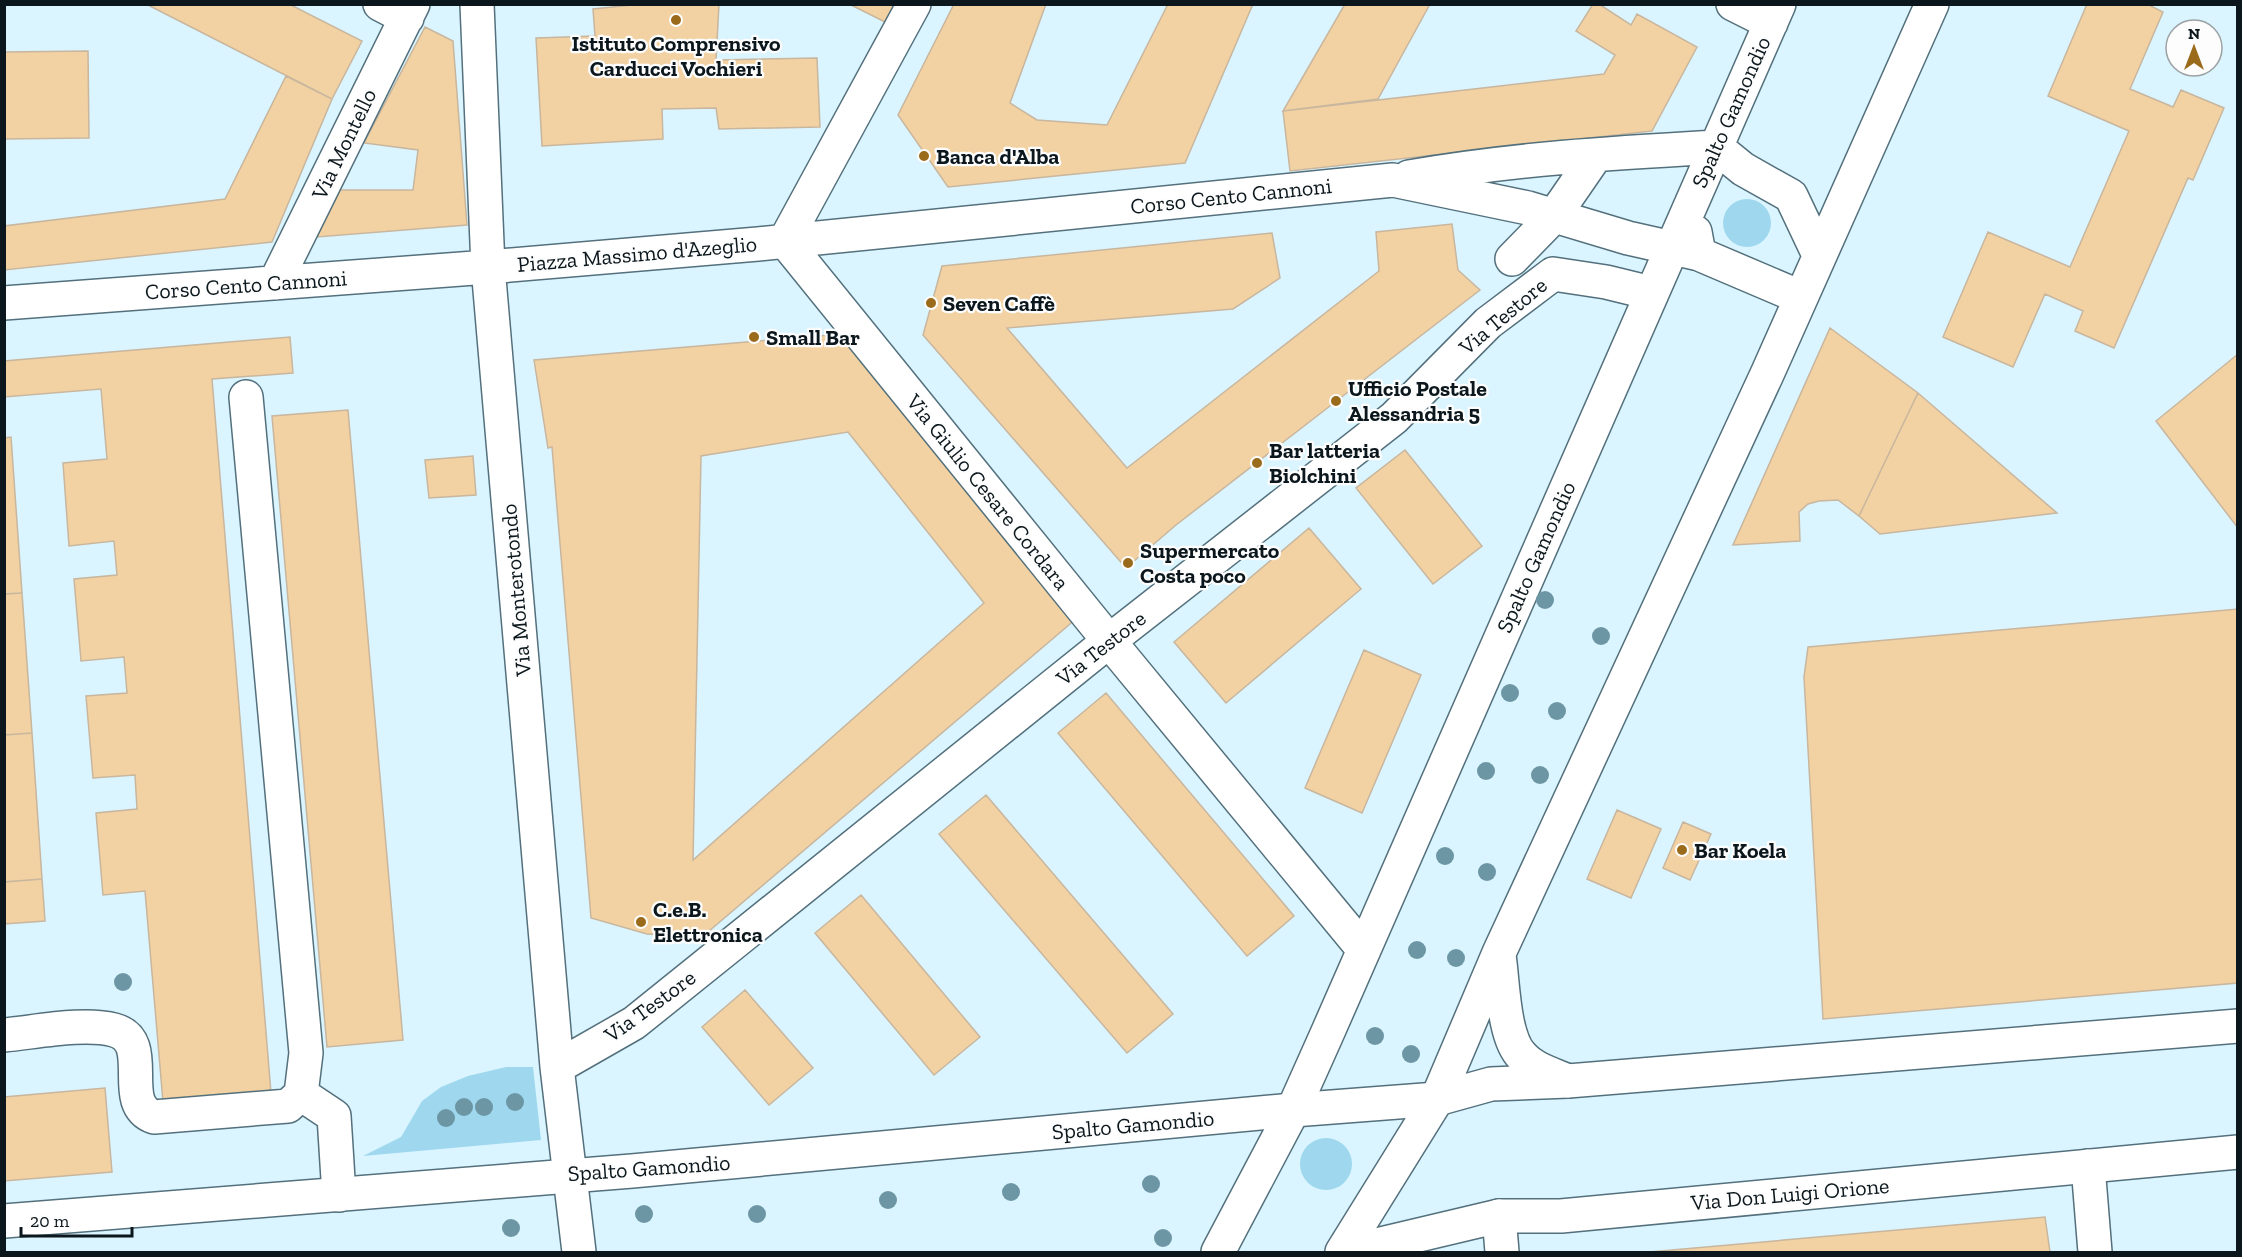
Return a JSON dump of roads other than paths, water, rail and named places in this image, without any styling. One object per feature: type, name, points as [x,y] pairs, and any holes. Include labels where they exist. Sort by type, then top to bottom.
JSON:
[{"type":"street","name":"Via Monterotondo","points":[[477,4],[488,267],[557,1067],[579,1252]]},
{"type":"street","points":[[785,242],[914,4]]},
{"type":"street","points":[[1732,4],[1775,14]]},
{"type":"street","points":[[1345,1252],[1437,1099],[1499,953],[1932,4]]},
{"type":"street","name":"Via Montello","points":[[275,283],[400,9]]},
{"type":"street","name":"Spalto Gamondio","points":[[1218,1252],[1293,1110],[1651,293],[1685,251],[1690,204],[1775,14]]},
{"type":"street","points":[[1393,180],[1469,166],[1716,147],[1743,169],[1791,196],[1819,255]]},
{"type":"street","points":[[1512,259],[1554,216],[1596,155]]},
{"type":"street","name":"Corso Cento Cannoni","points":[[785,242],[1393,180],[1497,201],[1685,251],[1800,297]]},
{"type":"street","points":[[1488,323],[1512,259],[1516,223],[1497,201]]},
{"type":"street","name":"Piazza Massimo d'Azeglio","points":[[488,267],[785,242]]},
{"type":"street","name":"Via Giulio Cesare Cordara","points":[[785,242],[1108,641],[1365,950]]},
{"type":"street","name":"Corso Cento Cannoni","points":[[4,303],[488,267]]},
{"type":"street","name":"Via Testore","points":[[557,1067],[634,1023],[1108,641],[1394,418],[1488,323],[1553,274],[1606,282],[1651,293]]},
{"type":"street","points":[[4,1035],[90,1028],[117,1030],[128,1036],[136,1059],[137,1100],[141,1109],[154,1117],[288,1106],[301,1094],[305,1069],[304,1035],[246,397]]},
{"type":"street","points":[[1499,953],[1506,1014],[1514,1043],[1521,1056],[1539,1069],[1568,1081]]},
{"type":"street","points":[[1437,1099],[1491,1084],[1568,1081],[2238,1026]]},
{"type":"street","points":[[301,1094],[334,1116],[339,1195]]},
{"type":"street","name":"Spalto Gamondio","points":[[4,1221],[339,1195],[568,1174],[656,1169],[1293,1110],[1437,1099]]},
{"type":"street","name":"Via Don Luigi Orione","points":[[1345,1252],[1499,1216],[1561,1216],[2238,1152]]},
{"type":"street","points":[[2088,1166],[2095,1252]]},
{"type":"street","points":[[1499,1216],[1502,1252]]},
{"type":"place","name":"Istituto Comprensivo Carducci Vochieri","points":[[676,20]]},
{"type":"place","name":"Banca d'Alba","points":[[924,156]]},
{"type":"place","name":"Seven Caffè","points":[[931,303]]},
{"type":"place","name":"Small Bar","points":[[754,337]]},
{"type":"place","name":"Ufficio Postale Alessandria 5","points":[[1336,401]]},
{"type":"place","name":"Bar latteria Biolchini","points":[[1257,463]]},
{"type":"place","name":"Supermercato Costa poco","points":[[1128,563]]},
{"type":"place","name":"Bar Koela","points":[[1682,850]]},
{"type":"place","name":"C.e.B. Elettronica","points":[[641,922]]}]
